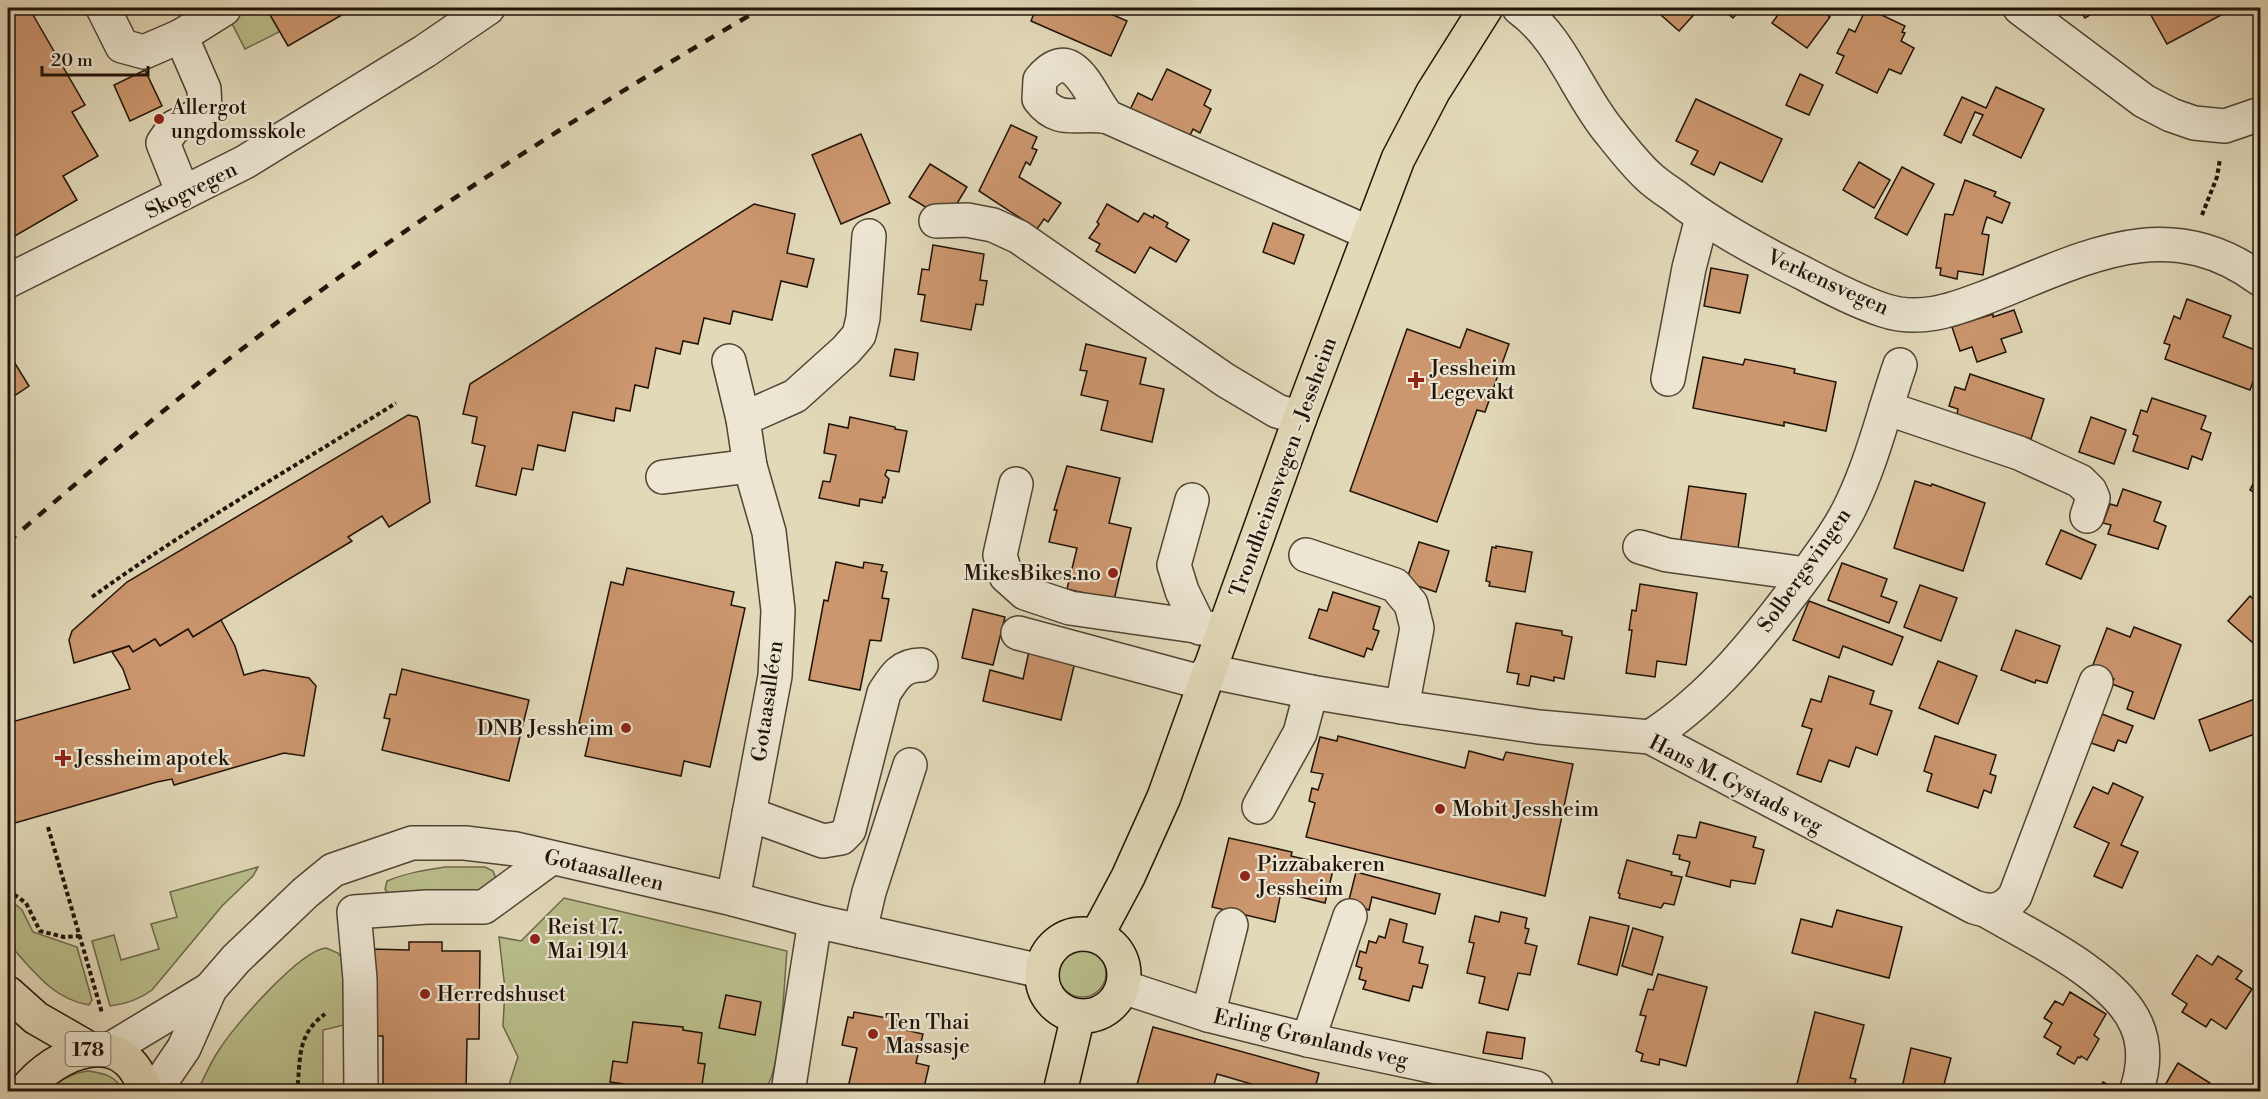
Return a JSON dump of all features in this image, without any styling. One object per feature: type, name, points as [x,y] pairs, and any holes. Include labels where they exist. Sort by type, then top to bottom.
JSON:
[{"type":"main road","name":"Trondheimsvegen - Jessheim","points":[[1097,935],[1128,877],[1164,797],[1206,677],[1211,629],[1300,418],[1398,159],[1433,92],[1486,8]]},
{"type":"main road","points":[[1072,934],[1097,935],[1117,950],[1123,962],[1125,974],[1123,987],[1110,1006],[1101,1012],[1078,1016],[1066,1012],[1051,1001],[1042,984],[1041,971],[1044,959],[1061,939],[1072,934]]},
{"type":"main road","name":"178","points":[[8,993],[36,1018],[123,1058],[134,1067],[143,1082],[145,1092]]},
{"type":"main road","points":[[1060,1092],[1078,1016]]},
{"type":"main road","name":"178","points":[[24,1092],[50,1065],[68,1055],[100,1049]]},
{"type":"street","points":[[102,8],[122,46],[144,52],[181,36],[224,9]]},
{"type":"street","name":"Skogvegen","points":[[8,281],[244,162],[424,51],[488,8]]},
{"type":"street","name":"Verkensvegen","points":[[1519,8],[1544,31],[1607,129],[1648,176],[1702,218],[1751,246],[1823,284],[1883,310],[1916,317],[1962,306],[2103,252],[2134,245],[2168,243],[2191,246],[2226,257],[2260,279]]},
{"type":"street","points":[[2020,8],[2144,101],[2171,115],[2194,123],[2225,126],[2260,114]]},
{"type":"street","points":[[181,36],[204,89],[205,112],[174,127],[163,143],[183,193]]},
{"type":"street","points":[[1108,117],[1369,234]]},
{"type":"street","points":[[1668,378],[1687,279],[1702,218]]},
{"type":"street","points":[[936,221],[967,220],[993,225],[1019,237],[1225,380],[1277,411],[1300,418]]},
{"type":"street","points":[[742,419],[795,396],[846,350],[859,335],[863,318],[869,236]]},
{"type":"street","name":"Gotaasalléen","points":[[729,361],[750,466],[769,532],[778,610],[775,676],[733,899]]},
{"type":"street","name":"Solbergsvingen","points":[[1650,737],[1679,718],[1720,681],[1777,613],[1829,542],[1851,506],[1867,470],[1900,365]]},
{"type":"street","points":[[1886,408],[2019,453],[2080,481],[2090,491],[2093,498],[2087,516]]},
{"type":"street","points":[[663,477],[750,466]]},
{"type":"street","points":[[1016,483],[1000,555],[1006,576],[1025,593],[1070,608],[1211,629]]},
{"type":"street","points":[[1192,500],[1174,565],[1182,591],[1211,629]]},
{"type":"street","points":[[1641,547],[1667,555],[1806,574]]},
{"type":"street","points":[[1306,555],[1395,585],[1410,604],[1417,628],[1402,707]]},
{"type":"street","name":"Hans M. Gystads veg","points":[[1018,633],[1206,677],[1539,727],[1650,737],[1974,907],[1987,911],[2083,969],[2125,1005],[2136,1023],[2143,1046],[2143,1065],[2136,1092]]},
{"type":"street","points":[[749,814],[823,841],[841,838],[849,830],[884,693],[894,676],[909,665],[921,665]]},
{"type":"street","points":[[1987,911],[2007,906],[2021,884],[2096,682]]},
{"type":"street","points":[[1259,807],[1300,733],[1311,692]]},
{"type":"street","points":[[860,931],[869,892],[910,765]]},
{"type":"street","name":"Gotaasalleen","points":[[154,1092],[184,1048],[210,989],[236,959],[305,893],[333,870],[412,843],[465,843],[516,849],[733,899],[815,921],[1041,971]]},
{"type":"street","points":[[354,912],[427,907],[484,907],[551,858]]},
{"type":"street","points":[[333,870],[354,912],[360,1008],[361,1092]]},
{"type":"street","points":[[1308,1040],[1350,916]]},
{"type":"street","points":[[788,1092],[815,921]]},
{"type":"street","points":[[1208,1015],[1231,924]]},
{"type":"street","name":"Erling Grønlands veg","points":[[1123,987],[1208,1015],[1308,1040],[1536,1088]]},
{"type":"street","name":"Gotaasalleen","points":[[100,1049],[210,989]]},
{"type":"path","points":[[2191,246],[2217,177],[2225,126]]},
{"type":"path","points":[[92,597],[234,501],[396,403]]},
{"type":"path","points":[[48,827],[102,1014]]},
{"type":"path","points":[[8,890],[26,903],[40,931],[64,937],[80,936]]},
{"type":"path","points":[[297,1092],[301,1048],[305,1034],[312,1023],[329,1010],[360,1008]]},
{"type":"green space","points":[[224,8],[294,8],[301,21],[245,49]]},
{"type":"green space","points":[[258,867],[253,876],[222,906],[152,990],[132,1001],[110,1006],[92,941],[114,935],[121,960],[159,949],[151,924],[177,917],[170,892]]},
{"type":"green space","points":[[445,867],[485,867],[493,871],[496,879],[487,891],[389,895],[385,889],[387,881],[394,878]]},
{"type":"green space","points":[[8,898],[22,910],[33,932],[77,947],[92,1000],[89,1005],[76,1002],[53,990],[8,943]]},
{"type":"green space","points":[[564,898],[787,951],[778,1047],[769,1082],[763,1092],[507,1091],[518,1057],[503,1026],[505,989],[499,937],[521,941]]},
{"type":"green space","points":[[326,948],[338,953],[342,958],[348,1024],[323,1030],[323,1091],[197,1092],[219,1050],[252,1008],[300,962]]},
{"type":"green space","points":[[1082,949],[1099,956],[1106,973],[1099,990],[1082,997],[1065,990],[1058,973],[1065,956]]},
{"type":"green space","points":[[88,1071],[109,1076],[123,1091],[47,1092],[66,1078]]},
{"type":"building","points":[[13,8],[29,8],[85,105],[72,112],[98,156],[63,176],[77,200],[8,240],[8,11]]},
{"type":"building","points":[[266,8],[354,8],[288,46]]},
{"type":"building","points":[[1036,8],[1097,8],[1127,21],[1111,56],[1031,21]]},
{"type":"building","points":[[1653,8],[1700,8],[1679,31]]},
{"type":"building","points":[[1721,8],[1742,8],[1733,18]]},
{"type":"building","points":[[1783,8],[1817,8],[1830,17],[1807,48],[1772,23]]},
{"type":"building","points":[[2078,8],[2101,8],[2085,18]]},
{"type":"building","points":[[2147,8],[2234,8],[2167,44]]},
{"type":"building","points":[[1869,9],[1905,26],[1902,32],[1905,33],[1901,41],[1914,48],[1901,74],[1889,69],[1877,93],[1836,73],[1844,56],[1837,53],[1849,29],[1855,32],[1864,13],[1867,15]]},
{"type":"building","points":[[1167,69],[1211,90],[1204,105],[1211,109],[1200,133],[1193,129],[1186,144],[1128,114],[1138,93],[1152,100]]},
{"type":"building","points":[[145,70],[162,106],[130,121],[114,85]]},
{"type":"building","points":[[1800,74],[1823,85],[1809,115],[1786,105]]},
{"type":"building","points":[[1996,87],[2044,109],[2021,158],[1973,135],[1983,115],[1975,112],[1961,143],[1944,135],[1962,97],[1986,108]]},
{"type":"building","points":[[1696,99],[1782,139],[1762,182],[1720,162],[1714,175],[1691,164],[1698,151],[1676,141]]},
{"type":"building","points":[[1011,125],[1037,137],[1032,148],[1037,150],[1030,165],[1026,162],[1019,177],[1061,203],[1048,222],[1044,219],[1037,229],[979,191]]},
{"type":"building","points":[[861,134],[890,203],[841,224],[812,155]]},
{"type":"building","points":[[1859,162],[1890,180],[1874,208],[1843,190]]},
{"type":"building","points":[[930,164],[967,187],[947,220],[909,197]]},
{"type":"building","points":[[1902,167],[1934,184],[1907,235],[1875,218]]},
{"type":"building","points":[[1965,180],[1996,192],[1994,196],[2010,203],[2002,223],[1987,217],[1982,234],[1989,235],[1983,275],[1958,271],[1957,279],[1940,275],[1941,268],[1936,268],[1945,214],[1953,215]]},
{"type":"building","points":[[754,204],[795,214],[787,253],[814,259],[807,287],[781,281],[772,320],[733,311],[730,324],[704,318],[698,344],[683,341],[680,354],[656,348],[648,388],[635,385],[630,411],[616,408],[614,421],[573,412],[565,451],[538,445],[533,470],[522,468],[516,495],[476,486],[485,446],[472,443],[477,417],[463,414],[470,384]]},
{"type":"building","points":[[1107,204],[1138,222],[1144,213],[1153,218],[1154,215],[1168,223],[1166,227],[1189,240],[1176,262],[1150,247],[1135,273],[1096,251],[1100,244],[1089,238],[1099,224],[1097,222]]},
{"type":"building","points":[[1273,223],[1304,235],[1294,264],[1263,252]]},
{"type":"building","points":[[933,245],[984,254],[980,280],[987,281],[983,305],[976,304],[971,330],[921,321],[925,295],[918,294],[922,269],[929,270]]},
{"type":"building","points":[[1711,268],[1748,275],[1740,313],[1704,306]]},
{"type":"building","points":[[2187,299],[2231,316],[2223,337],[2260,352],[2260,363],[2250,390],[2165,359],[2170,345],[2164,343],[2174,316],[2180,319]]},
{"type":"building","points":[[2014,310],[2022,332],[2001,339],[2006,352],[1977,362],[1972,347],[1960,351],[1952,327]]},
{"type":"building","points":[[1407,329],[1460,348],[1467,329],[1509,344],[1485,412],[1477,410],[1437,522],[1350,491]]},
{"type":"building","points":[[1086,344],[1146,358],[1140,384],[1164,389],[1152,442],[1101,430],[1108,401],[1081,395],[1087,371],[1080,370]]},
{"type":"building","points":[[895,349],[918,353],[914,380],[890,376]]},
{"type":"building","points":[[8,352],[29,386],[8,400]]},
{"type":"building","points":[[1703,357],[1743,365],[1745,359],[1795,369],[1794,373],[1836,382],[1826,431],[1784,422],[1784,426],[1693,408]]},
{"type":"building","points":[[1970,374],[2044,399],[2031,439],[1957,414],[1958,409],[1949,406],[1955,387],[1965,390]]},
{"type":"building","points":[[2152,398],[2206,416],[2201,429],[2211,433],[2202,460],[2192,456],[2188,469],[2133,451],[2138,436],[2133,434],[2141,410],[2147,412]]},
{"type":"building","points":[[408,415],[417,417],[419,421],[430,502],[389,527],[382,516],[348,537],[352,541],[193,637],[188,629],[160,646],[155,639],[133,652],[129,646],[74,663],[69,640],[72,631],[127,582]]},
{"type":"building","points":[[850,417],[907,431],[899,472],[887,470],[885,475],[889,479],[882,503],[860,499],[859,506],[819,498],[823,481],[830,482],[836,455],[824,453],[829,424],[848,428]]},
{"type":"building","points":[[2091,417],[2126,430],[2114,464],[2079,452]]},
{"type":"building","points":[[1067,466],[1120,478],[1109,523],[1131,528],[1114,600],[1067,589],[1077,548],[1049,542],[1057,510],[1054,510]]},
{"type":"building","points":[[2260,470],[2260,496],[2250,490]]},
{"type":"building","points":[[1915,481],[1931,486],[1932,484],[1985,503],[1963,571],[1894,548]]},
{"type":"building","points":[[1689,486],[1746,494],[1737,555],[1680,545]]},
{"type":"building","points":[[2123,489],[2161,502],[2154,521],[2166,526],[2158,549],[2108,534],[2111,525],[2103,523],[2110,504],[2117,506]]},
{"type":"building","points":[[2061,530],[2096,545],[2081,579],[2046,564]]},
{"type":"building","points":[[1419,542],[1449,551],[1436,592],[1406,582]]},
{"type":"building","points":[[1496,546],[1532,552],[1525,592],[1489,586],[1490,582],[1486,581],[1492,547],[1496,548]]},
{"type":"building","points":[[836,562],[863,568],[864,562],[883,565],[881,571],[887,572],[882,598],[889,599],[881,641],[870,640],[860,690],[809,680],[824,600],[828,601]]},
{"type":"building","points":[[1842,563],[1887,579],[1881,596],[1897,602],[1889,623],[1828,600]]},
{"type":"building","points":[[627,568],[734,592],[731,605],[745,608],[710,767],[684,761],[681,776],[585,756],[592,726],[579,723],[611,582],[623,585]]},
{"type":"building","points":[[1640,584],[1697,593],[1686,665],[1657,661],[1655,677],[1626,673],[1632,630],[1629,630],[1632,610],[1636,611]]},
{"type":"building","points":[[1920,585],[1957,598],[1941,641],[1904,627]]},
{"type":"building","points":[[1333,592],[1380,607],[1373,629],[1379,631],[1372,650],[1367,648],[1364,657],[1309,638],[1319,609],[1327,611]]},
{"type":"building","points":[[2250,596],[2260,605],[2260,649],[2228,621]]},
{"type":"building","points":[[1809,601],[1903,637],[1892,665],[1843,646],[1839,658],[1793,640]]},
{"type":"building","points":[[973,609],[1005,617],[993,665],[962,658]]},
{"type":"building","points":[[221,620],[235,646],[244,675],[263,670],[309,678],[316,686],[304,756],[284,753],[174,785],[172,779],[157,782],[8,825],[8,723],[130,689],[123,669],[112,652],[129,646],[133,652],[155,639],[160,646],[188,629],[193,637]]},
{"type":"building","points":[[1516,623],[1562,631],[1562,635],[1572,637],[1564,679],[1554,677],[1554,681],[1531,676],[1529,686],[1517,684],[1519,674],[1507,672]]},
{"type":"building","points":[[2134,627],[2181,645],[2154,719],[2127,709],[2133,692],[2112,684],[2114,679],[2091,670],[2107,628],[2130,637]]},
{"type":"building","points":[[2016,630],[2060,646],[2047,683],[2036,680],[2035,683],[2001,670]]},
{"type":"building","points":[[1029,651],[1075,662],[1061,720],[983,701],[990,670],[1023,679]]},
{"type":"building","points":[[1938,661],[1977,676],[1958,724],[1919,708]]},
{"type":"building","points":[[402,669],[529,700],[509,781],[382,750],[390,719],[384,718],[390,694],[396,695]]},
{"type":"building","points":[[1829,676],[1874,691],[1870,704],[1892,711],[1877,755],[1856,747],[1849,767],[1829,760],[1821,782],[1797,774],[1812,729],[1802,726],[1811,699],[1821,702]]},
{"type":"building","points":[[2260,697],[2260,732],[2210,751],[2199,720]]},
{"type":"building","points":[[2102,714],[2133,726],[2126,743],[2118,740],[2114,751],[2091,743]]},
{"type":"building","points":[[1338,736],[1465,768],[1469,751],[1503,760],[1506,752],[1573,764],[1545,896],[1306,837],[1315,803],[1309,801],[1312,788],[1318,790],[1323,774],[1311,772],[1320,737],[1337,741]]},
{"type":"building","points":[[1935,736],[1996,755],[1990,774],[1996,776],[1991,793],[1984,790],[1978,808],[1927,791],[1932,774],[1924,771]]},
{"type":"building","points":[[2113,783],[2143,797],[2121,845],[2138,852],[2122,888],[2094,876],[2109,843],[2074,827],[2093,787],[2108,794]]},
{"type":"building","points":[[1700,822],[1756,837],[1753,847],[1764,850],[1755,884],[1731,880],[1730,887],[1686,876],[1690,862],[1679,859],[1680,855],[1673,854],[1678,835],[1696,838]]},
{"type":"building","points":[[1229,838],[1292,852],[1291,856],[1334,866],[1325,903],[1281,892],[1275,922],[1212,907]]},
{"type":"building","points":[[1627,860],[1672,872],[1671,875],[1682,877],[1674,905],[1664,903],[1661,908],[1619,898],[1618,893]]},
{"type":"building","points":[[1356,872],[1440,894],[1435,914],[1372,897],[1369,910],[1348,904]]},
{"type":"building","points":[[1837,910],[1902,927],[1889,978],[1792,953],[1801,919],[1832,927]]},
{"type":"building","points":[[1501,912],[1527,918],[1525,928],[1529,929],[1525,943],[1537,946],[1530,975],[1518,973],[1508,1010],[1479,1003],[1485,977],[1467,973],[1474,943],[1469,942],[1475,916],[1499,922]]},
{"type":"building","points":[[1590,917],[1629,926],[1617,975],[1578,964]]},
{"type":"building","points":[[1390,919],[1407,924],[1403,942],[1423,947],[1419,963],[1428,965],[1422,988],[1413,986],[1409,1001],[1363,989],[1366,981],[1359,979],[1362,968],[1356,966],[1360,951],[1366,953],[1369,941],[1376,943],[1379,936],[1385,938]]},
{"type":"building","points":[[1633,928],[1663,937],[1652,975],[1622,966]]},
{"type":"building","name":"Herredshuset","points":[[409,942],[442,942],[442,951],[480,951],[479,1039],[467,1039],[466,1092],[383,1092],[383,1036],[370,1036],[371,949],[409,950]]},
{"type":"building","points":[[2197,955],[2212,965],[2218,956],[2242,971],[2236,979],[2252,989],[2226,1029],[2211,1019],[2206,1027],[2182,1012],[2187,1004],[2172,994]]},
{"type":"building","points":[[1658,974],[1707,987],[1686,1066],[1660,1059],[1659,1065],[1641,1061],[1643,1054],[1636,1051],[1646,1016],[1640,1015],[1648,989],[1653,990]]},
{"type":"building","points":[[2070,992],[2106,1014],[2094,1035],[2099,1039],[2087,1060],[2081,1056],[2074,1064],[2057,1054],[2061,1047],[2044,1037],[2052,1023],[2044,1018],[2055,1001],[2063,1005]]},
{"type":"building","points":[[726,995],[761,1002],[755,1035],[719,1028]]},
{"type":"building","points":[[854,1012],[898,1020],[896,1028],[923,1034],[916,1063],[929,1066],[923,1092],[847,1092],[857,1048],[842,1045],[848,1017],[853,1018]]},
{"type":"building","points":[[1815,1012],[1864,1025],[1850,1078],[1856,1079],[1852,1092],[1795,1092]]},
{"type":"building","points":[[633,1022],[683,1027],[683,1030],[702,1033],[698,1063],[705,1064],[701,1092],[623,1092],[624,1084],[610,1082],[613,1061],[627,1063]]},
{"type":"building","points":[[1153,1027],[1319,1073],[1314,1092],[1279,1092],[1217,1074],[1212,1092],[1135,1092]]},
{"type":"building","points":[[1487,1032],[1525,1038],[1522,1059],[1483,1053]]},
{"type":"building","points":[[1911,1048],[1951,1058],[1942,1092],[1901,1092]]},
{"type":"building","points":[[2178,1063],[2210,1083],[2205,1092],[2161,1092]]},
{"type":"building","points":[[2103,1082],[2119,1092],[2097,1092]]},
{"type":"railway","points":[[8,542],[119,447],[195,386],[366,258],[533,147],[762,8]]},
{"type":"place","name":"Allergot ungdomsskole","points":[[159,119]]},
{"type":"place","name":"Jessheim Legevakt","points":[[1416,380]]},
{"type":"place","name":"MikesBikes.no","points":[[1113,573]]},
{"type":"place","name":"DNB Jessheim","points":[[626,728]]},
{"type":"place","name":"Jessheim apotek","points":[[63,758]]},
{"type":"place","name":"Mobit Jessheim","points":[[1440,809]]},
{"type":"place","name":"Pizzabakeren Jessheim","points":[[1245,876]]},
{"type":"place","name":"Reist 17. Mai 1914","points":[[535,939]]},
{"type":"place","name":"Herredshuset","points":[[425,994]]},
{"type":"place","name":"Ten Thai Massasje","points":[[873,1034]]}]
